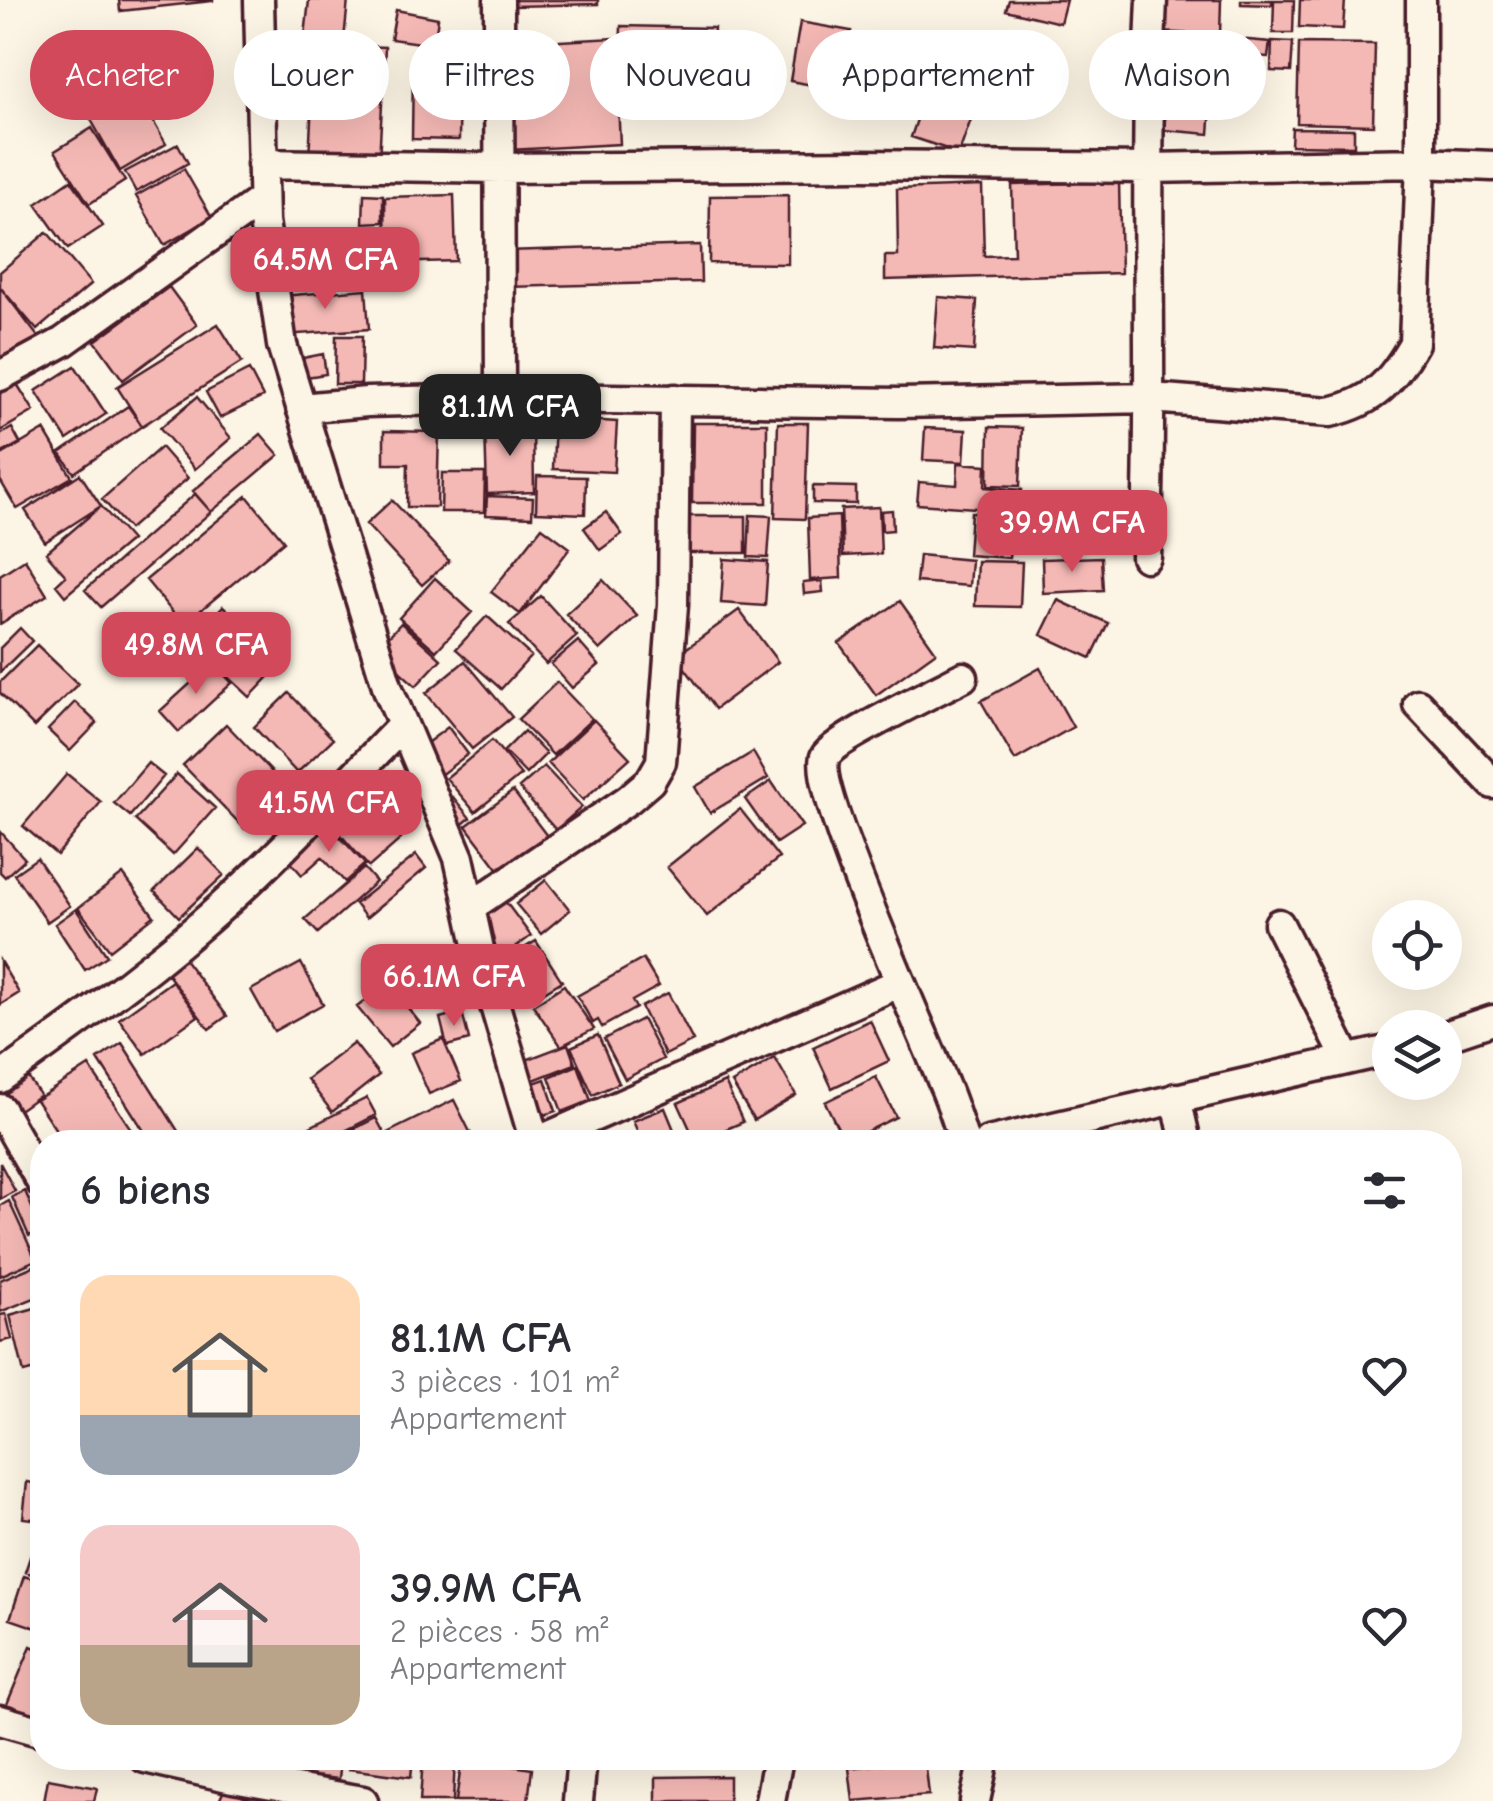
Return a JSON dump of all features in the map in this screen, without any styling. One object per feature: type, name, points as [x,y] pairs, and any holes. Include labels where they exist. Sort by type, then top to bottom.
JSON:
[{"type":"street","points":[[259,0],[263,199],[282,345],[402,726],[450,832],[472,906],[481,958],[532,1130]]},
{"type":"street","points":[[498,0],[500,398]]},
{"type":"street","points":[[1146,558],[1151,398],[1148,168],[1152,0]]},
{"type":"street","points":[[301,408],[500,398],[899,403],[1151,398],[1330,412],[1359,406],[1378,392],[1414,343],[1421,162],[1421,0]]},
{"type":"street","points":[[262,164],[1148,168],[1421,162],[1493,166]]},
{"type":"street","points":[[0,376],[63,342],[263,199]]},
{"type":"street","points":[[472,906],[630,799],[650,780],[661,762],[673,605],[675,400]]},
{"type":"street","points":[[960,1130],[836,816],[823,762],[828,752],[848,739],[962,676]]},
{"type":"street","points":[[1418,704],[1493,784]]},
{"type":"street","points":[[0,1078],[109,1000],[196,929],[268,864],[402,726]]},
{"type":"street","points":[[1279,924],[1347,1059]]},
{"type":"street","points":[[563,1130],[899,982]]},
{"type":"street","points":[[1462,1030],[1493,1020]]},
{"type":"street","points":[[1039,1130],[1372,1054]]},
{"type":"street","points":[[1176,1098],[1183,1130]]},
{"type":"street","points":[[0,1109],[30,1162]]},
{"type":"street","points":[[0,1720],[30,1729]]},
{"type":"street","points":[[198,1770],[363,1801]]},
{"type":"street","points":[[578,1801],[581,1770]]},
{"type":"street","points":[[770,1801],[776,1770]]},
{"type":"street","points":[[975,1801],[981,1770]]},
{"type":"building","points":[[119,0],[213,0],[213,1],[120,11]]},
{"type":"building","points":[[309,0],[348,0],[345,30],[306,30]]},
{"type":"building","points":[[514,0],[598,0],[598,4],[514,6]]},
{"type":"building","points":[[1009,0],[1066,0],[1060,23],[1006,10]]},
{"type":"building","points":[[1158,0],[1221,0],[1220,30],[1157,30]]},
{"type":"building","points":[[1241,0],[1272,0],[1272,5],[1241,4]]},
{"type":"building","points":[[1274,0],[1294,0],[1293,33],[1273,33]]},
{"type":"building","points":[[1300,0],[1345,0],[1343,29],[1299,27]]},
{"type":"building","points":[[396,10],[438,18],[436,30],[409,30],[409,42],[391,39]]},
{"type":"building","points":[[800,22],[845,30],[807,30],[807,84],[790,81]]},
{"type":"building","points":[[621,26],[714,28],[714,30],[621,30]]},
{"type":"building","points":[[590,39],[590,120],[619,120],[620,144],[509,150],[508,120],[570,120],[570,40]]},
{"type":"building","points":[[1272,41],[1293,42],[1291,72],[1271,71]]},
{"type":"building","points":[[1299,43],[1375,44],[1373,125],[1297,123]]},
{"type":"building","points":[[91,120],[152,120],[166,144],[120,171]]},
{"type":"building","points":[[311,120],[381,120],[379,161],[309,158]]},
{"type":"building","points":[[412,120],[459,120],[459,140],[412,139]]},
{"type":"building","points":[[917,120],[971,120],[959,153],[911,137]]},
{"type":"building","points":[[1165,120],[1210,120],[1209,134],[1164,130]]},
{"type":"building","points":[[92,128],[125,181],[89,204],[55,151]]},
{"type":"building","points":[[1292,128],[1354,129],[1354,146],[1291,145]]},
{"type":"building","points":[[178,144],[188,163],[136,192],[125,172]]},
{"type":"building","points":[[184,169],[212,218],[164,245],[136,196]]},
{"type":"building","points":[[71,180],[103,226],[68,249],[36,204]]},
{"type":"building","points":[[1119,182],[1121,273],[885,280],[885,256],[898,256],[897,189],[982,186],[984,256],[1014,255],[1012,185]]},
{"type":"building","points":[[364,194],[383,195],[383,222],[363,223]]},
{"type":"building","points":[[454,195],[456,261],[386,263],[385,197]]},
{"type":"building","points":[[788,195],[788,264],[709,263],[710,196]]},
{"type":"building","points":[[362,227],[381,227],[381,282],[362,282]]},
{"type":"building","points":[[47,232],[91,284],[37,330],[0,287],[0,272]]},
{"type":"building","points":[[700,245],[701,282],[506,287],[505,251]]},
{"type":"building","points":[[0,287],[39,338],[0,367]]},
{"type":"building","points":[[169,287],[197,325],[123,380],[95,341]]},
{"type":"building","points":[[366,289],[369,329],[284,335],[281,296]]},
{"type":"building","points":[[938,297],[977,300],[974,351],[934,348]]},
{"type":"building","points":[[218,324],[242,362],[142,426],[117,387]]},
{"type":"building","points":[[336,336],[362,336],[361,384],[335,384]]},
{"type":"building","points":[[323,354],[326,374],[306,377],[303,358]]},
{"type":"building","points":[[75,366],[106,414],[67,440],[36,391]]},
{"type":"building","points":[[249,370],[263,397],[220,418],[206,392]]},
{"type":"building","points":[[17,384],[34,411],[0,431],[0,394]]},
{"type":"building","points":[[197,397],[231,438],[195,469],[160,428]]},
{"type":"building","points":[[128,406],[142,426],[74,473],[60,453]]},
{"type":"building","points":[[555,418],[617,422],[614,472],[553,469]]},
{"type":"building","points":[[693,423],[767,423],[767,503],[692,503]]},
{"type":"building","points":[[778,423],[808,423],[805,519],[775,518]]},
{"type":"building","points":[[533,424],[534,492],[487,494],[485,426]]},
{"type":"building","points":[[989,427],[1022,428],[1020,486],[988,485]]},
{"type":"building","points":[[12,428],[20,443],[0,454],[0,435]]},
{"type":"building","points":[[925,428],[966,430],[964,462],[923,460]]},
{"type":"building","points":[[44,430],[72,477],[17,509],[0,480],[0,456]]},
{"type":"building","points":[[384,431],[439,432],[437,507],[407,507],[408,464],[384,464]]},
{"type":"building","points":[[261,434],[279,455],[211,512],[193,491]]},
{"type":"building","points":[[161,447],[188,478],[129,529],[102,499]]},
{"type":"building","points":[[958,463],[986,465],[985,487],[1022,490],[1020,511],[917,504],[919,482],[957,485]]},
{"type":"building","points":[[442,473],[485,473],[484,512],[441,512]]},
{"type":"building","points":[[80,474],[101,506],[45,542],[25,510]]},
{"type":"building","points":[[537,476],[586,477],[585,514],[536,512]]},
{"type":"building","points":[[813,486],[856,487],[856,504],[813,503]]},
{"type":"building","points":[[195,494],[211,512],[101,607],[85,590]]},
{"type":"building","points":[[247,496],[284,541],[183,625],[146,580]]},
{"type":"building","points":[[487,496],[533,498],[532,517],[486,515]]},
{"type":"building","points":[[392,500],[449,561],[422,585],[366,524]]},
{"type":"building","points":[[101,506],[131,540],[65,596],[56,585],[66,576],[46,553]]},
{"type":"building","points":[[879,507],[881,554],[843,556],[841,509]]},
{"type":"building","points":[[892,510],[893,530],[882,531],[881,511]]},
{"type":"building","points":[[606,512],[622,534],[600,550],[584,528]]},
{"type":"building","points":[[971,512],[1013,515],[1009,558],[968,555]]},
{"type":"building","points":[[1059,514],[1060,547],[1017,549],[1016,516]]},
{"type":"building","points":[[750,515],[771,516],[768,558],[748,557]]},
{"type":"building","points":[[689,516],[746,516],[746,553],[689,553]]},
{"type":"building","points":[[839,516],[841,578],[810,580],[808,518]]},
{"type":"building","points":[[1109,521],[1110,547],[1063,550],[1061,523]]},
{"type":"building","points":[[542,527],[570,548],[520,614],[491,592]]},
{"type":"building","points":[[919,555],[971,560],[969,586],[916,582]]},
{"type":"building","points":[[1101,557],[1103,590],[1043,593],[1042,559]]},
{"type":"building","points":[[25,559],[47,595],[0,624],[0,575]]},
{"type":"building","points":[[724,559],[768,562],[765,606],[721,603]]},
{"type":"building","points":[[977,561],[1022,562],[1020,607],[975,606]]},
{"type":"building","points":[[435,578],[472,612],[436,651],[399,618]]},
{"type":"building","points":[[603,580],[637,616],[600,650],[566,614]]},
{"type":"building","points":[[822,581],[823,592],[804,594],[803,583]]},
{"type":"building","points":[[541,596],[577,636],[546,664],[509,624]]},
{"type":"building","points":[[1058,600],[1108,623],[1091,658],[1041,635]]},
{"type":"building","points":[[900,601],[936,652],[876,695],[839,643]]},
{"type":"building","points":[[223,606],[283,662],[250,697],[190,641]]},
{"type":"building","points":[[739,610],[778,662],[715,709],[676,656]]},
{"type":"building","points":[[487,616],[531,656],[501,689],[456,649]]},
{"type":"building","points":[[401,623],[441,659],[416,686],[376,650]]},
{"type":"building","points":[[20,628],[32,641],[0,672],[0,648]]},
{"type":"building","points":[[578,641],[599,665],[572,688],[551,664]]},
{"type":"building","points":[[37,645],[78,684],[34,727],[0,693],[0,682]]},
{"type":"building","points":[[465,661],[512,717],[472,749],[426,693]]},
{"type":"building","points":[[213,663],[232,683],[179,732],[160,711]]},
{"type":"building","points":[[1040,668],[1073,727],[1015,760],[981,701]]},
{"type":"building","points":[[557,682],[592,719],[553,755],[518,719]]},
{"type":"building","points":[[289,693],[333,739],[297,773],[254,727]]},
{"type":"building","points":[[75,702],[97,723],[70,751],[48,730]]},
{"type":"building","points":[[594,720],[630,758],[583,800],[548,763]]},
{"type":"building","points":[[226,724],[288,789],[245,829],[183,765]]},
{"type":"building","points":[[448,727],[468,754],[439,776],[419,749]]},
{"type":"building","points":[[524,731],[546,754],[526,774],[504,751]]},
{"type":"building","points":[[492,740],[521,775],[475,812],[446,778]]},
{"type":"building","points":[[753,752],[768,778],[710,813],[695,787]]},
{"type":"building","points":[[148,763],[164,776],[130,816],[114,803]]},
{"type":"building","points":[[544,766],[582,807],[556,830],[519,788]]},
{"type":"building","points":[[67,774],[101,802],[57,855],[23,826]]},
{"type":"building","points":[[177,774],[215,808],[173,855],[135,820]]},
{"type":"building","points":[[771,781],[802,826],[776,843],[745,799]]},
{"type":"building","points":[[513,791],[550,840],[503,875],[466,826]]},
{"type":"building","points":[[364,797],[401,839],[369,867],[332,825]]},
{"type":"building","points":[[453,797],[470,818],[458,828],[440,808]]},
{"type":"building","points":[[740,809],[779,858],[707,916],[667,867]]},
{"type":"building","points":[[329,825],[365,864],[345,882],[322,857],[302,875],[289,860]]},
{"type":"building","points":[[0,831],[25,859],[5,877],[0,872]]},
{"type":"building","points":[[198,848],[224,875],[179,917],[154,891]]},
{"type":"building","points":[[416,855],[426,868],[366,918],[355,904]]},
{"type":"building","points":[[37,858],[70,906],[47,922],[14,874]]},
{"type":"building","points":[[364,868],[376,882],[318,933],[305,919]]},
{"type":"building","points":[[123,874],[154,916],[110,950],[78,908]]},
{"type":"building","points":[[546,880],[570,910],[541,934],[516,904]]},
{"type":"building","points":[[505,901],[531,936],[502,957],[476,923]]},
{"type":"building","points":[[76,909],[107,956],[85,970],[55,924]]},
{"type":"building","points":[[536,941],[562,981],[536,997],[510,957]]},
{"type":"building","points":[[184,959],[227,1016],[209,1029],[166,972]]},
{"type":"building","points":[[643,959],[659,986],[632,1001],[636,1008],[602,1027],[598,1020],[593,1023],[577,996]]},
{"type":"building","points":[[0,961],[19,993],[0,1005]]},
{"type":"building","points":[[301,963],[323,1004],[274,1031],[251,990]]},
{"type":"building","points":[[172,981],[198,1016],[145,1054],[119,1019]]},
{"type":"building","points":[[388,983],[420,1023],[390,1047],[357,1007]]},
{"type":"building","points":[[564,985],[594,1029],[561,1046],[533,1005]]},
{"type":"building","points":[[668,993],[693,1041],[665,1055],[641,1007]]},
{"type":"building","points":[[462,1012],[469,1040],[447,1046],[440,1018]]},
{"type":"building","points":[[642,1019],[663,1059],[625,1079],[604,1039]]},
{"type":"building","points":[[870,1020],[889,1061],[832,1088],[813,1047]]},
{"type":"building","points":[[598,1035],[619,1083],[593,1095],[571,1047]]},
{"type":"building","points":[[443,1039],[461,1081],[429,1094],[411,1053]]},
{"type":"building","points":[[122,1043],[177,1130],[143,1130],[98,1059]]},
{"type":"building","points":[[354,1043],[379,1075],[332,1112],[307,1079]]},
{"type":"building","points":[[568,1044],[575,1064],[526,1083],[518,1063]]},
{"type":"building","points":[[775,1058],[796,1095],[754,1120],[732,1083]]},
{"type":"building","points":[[578,1065],[591,1101],[562,1112],[549,1077]]},
{"type":"building","points":[[89,1066],[132,1130],[56,1130],[36,1100]]},
{"type":"building","points":[[23,1070],[40,1095],[13,1114],[0,1095],[0,1087]]},
{"type":"building","points":[[876,1077],[896,1117],[869,1130],[839,1130],[825,1102]]},
{"type":"building","points":[[545,1079],[556,1111],[539,1117],[528,1085]]},
{"type":"building","points":[[725,1082],[743,1122],[724,1130],[690,1130],[678,1103]]},
{"type":"building","points":[[367,1098],[376,1115],[347,1130],[308,1128]]},
{"type":"building","points":[[454,1100],[469,1130],[393,1130]]},
{"type":"building","points":[[665,1108],[674,1130],[637,1130],[633,1121]]},
{"type":"building","points":[[376,1118],[382,1130],[352,1130]]},
{"type":"building","points":[[0,1163],[15,1191],[0,1199]]},
{"type":"building","points":[[25,1191],[30,1203],[30,1236],[29,1236],[12,1197]]},
{"type":"building","points":[[9,1201],[30,1247],[30,1263],[0,1276],[0,1206]]},
{"type":"building","points":[[30,1268],[30,1300],[0,1312],[0,1280]]},
{"type":"building","points":[[30,1309],[30,1371],[24,1373],[10,1315]]},
{"type":"building","points":[[6,1314],[12,1339],[0,1342],[0,1315]]},
{"type":"building","points":[[27,1482],[30,1482],[30,1519],[23,1518]]},
{"type":"building","points":[[24,1576],[30,1578],[30,1626],[10,1619]]},
{"type":"building","points":[[30,1648],[30,1714],[7,1704]]},
{"type":"building","points":[[282,1770],[340,1770],[339,1779],[282,1773]]},
{"type":"building","points":[[356,1770],[412,1770],[411,1777]]},
{"type":"building","points":[[422,1770],[454,1770],[453,1801],[420,1801]]},
{"type":"building","points":[[460,1770],[532,1770],[528,1801],[456,1801]]},
{"type":"building","points":[[849,1770],[926,1770],[929,1795],[853,1801]]},
{"type":"building","points":[[729,1776],[729,1801],[656,1801],[656,1777]]},
{"type":"building","points":[[48,1779],[97,1788],[94,1801],[44,1801]]},
{"type":"building","points":[[225,1788],[252,1801],[219,1801]]}]
